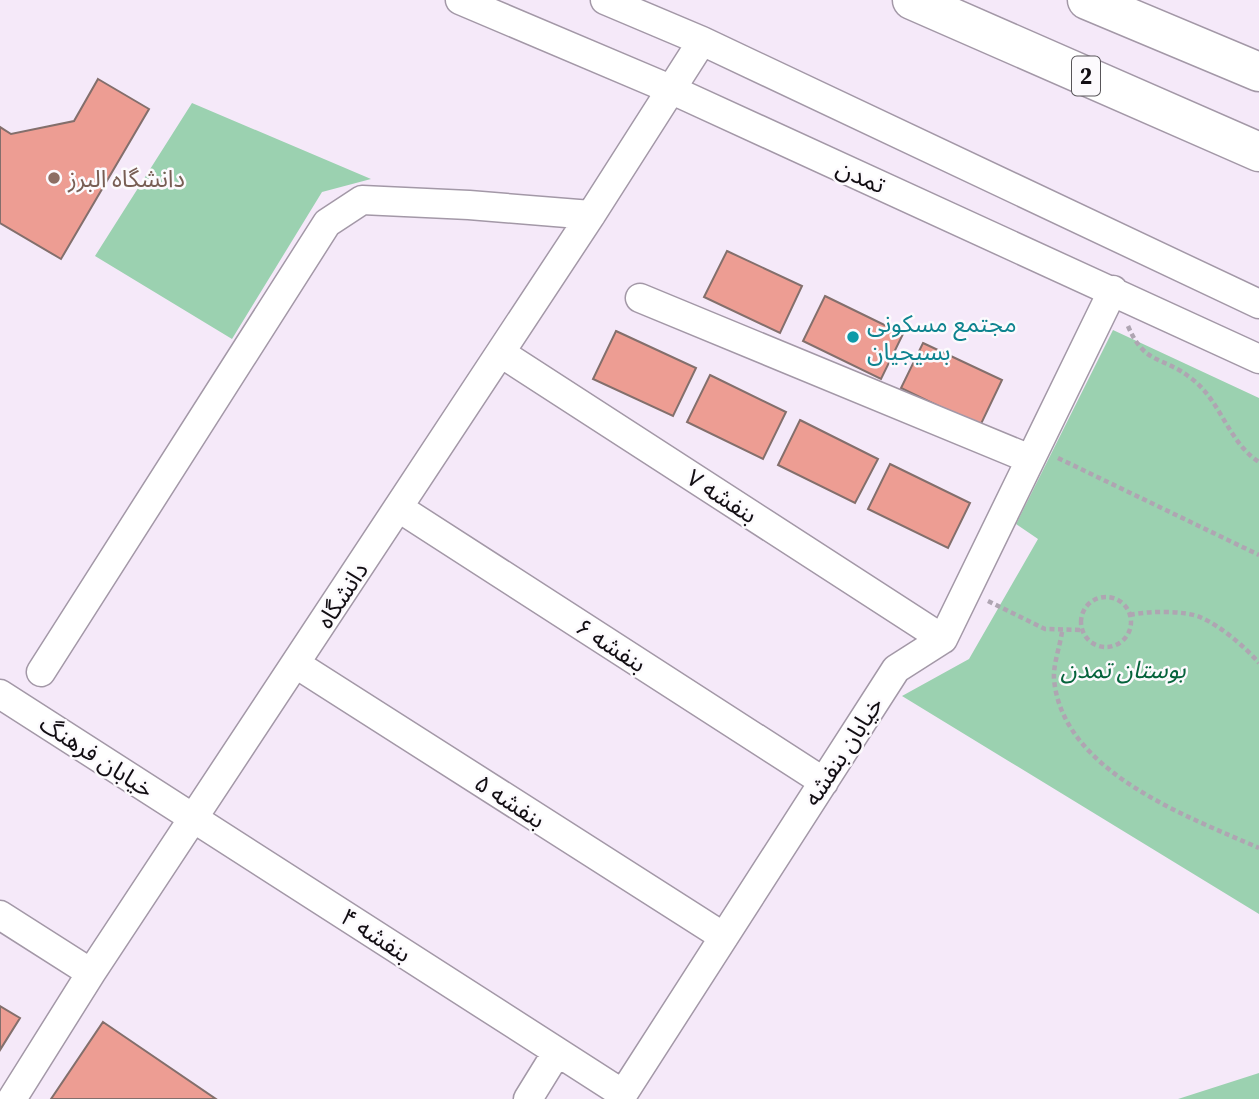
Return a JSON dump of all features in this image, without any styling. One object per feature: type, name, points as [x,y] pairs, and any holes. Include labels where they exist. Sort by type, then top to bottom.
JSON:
[{"type":"highway","name":"2","points":[[912,0],[1259,152]]},
{"type":"highway","points":[[1087,0],[1259,72]]},
{"type":"street","name":"تمدن","points":[[460,0],[670,89],[1259,359]]},
{"type":"street","points":[[605,0],[702,41],[1259,304]]},
{"type":"street","name":"دانشگاه","points":[[12,1099],[90,973],[195,819],[501,353],[702,41]]},
{"type":"street","points":[[41,672],[327,223],[362,200],[591,215]]},
{"type":"street","points":[[943,639],[1113,290]]},
{"type":"street","points":[[640,298],[1033,453]]},
{"type":"street","name":"بنفشه ۷","points":[[501,353],[943,639]]},
{"type":"street","name":"بنفشه ۶","points":[[399,508],[824,782]]},
{"type":"street","name":"خیابان بنفشه","points":[[557,1052],[623,1094],[896,669],[943,639]]},
{"type":"street","name":"بنفشه ۵","points":[[296,664],[724,937]]},
{"type":"street","name":"خیابان فرهنگ","points":[[0,694],[195,819]]},
{"type":"street","name":"بنفشه ۴","points":[[195,819],[557,1052]]},
{"type":"street","points":[[0,915],[90,973]]},
{"type":"street","points":[[528,1099],[557,1052]]},
{"type":"path","points":[[1113,290],[1138,349],[1192,379],[1217,406],[1239,444],[1259,462]]},
{"type":"path","points":[[1033,453],[1259,555]]},
{"type":"path","points":[[967,590],[1045,629],[1062,632],[1082,630]]},
{"type":"path","points":[[1098,598],[1118,600],[1130,615],[1128,634],[1113,646],[1095,644],[1082,630],[1084,611],[1098,598]]},
{"type":"path","points":[[1130,615],[1148,611],[1201,617],[1249,652],[1259,663]]},
{"type":"path","points":[[1062,632],[1054,679],[1070,730],[1104,768],[1160,801],[1259,848]]},
{"type":"green space","points":[[192,103],[371,179],[322,192],[232,339],[95,256]]},
{"type":"green space","name":"بوستان تمدن","points":[[1113,330],[1259,398],[1259,914],[902,696],[969,659],[1038,539],[1016,524]]},
{"type":"green space","points":[[1259,1073],[1259,1099],[1178,1099]]},
{"type":"building","name":"دانشگاه البرز","points":[[98,79],[149,109],[61,259],[0,223],[0,127],[11,134],[74,121]]},
{"type":"building","points":[[727,251],[802,286],[780,333],[704,297]]},
{"type":"building","name":"مجتمع مسکونی بسیجیان","points":[[825,296],[903,334],[881,379],[803,341]]},
{"type":"building","points":[[616,331],[696,368],[673,416],[593,379]]},
{"type":"building","points":[[923,343],[1002,380],[980,426],[901,388]]},
{"type":"building","points":[[710,375],[786,412],[763,459],[687,422]]},
{"type":"building","points":[[800,420],[878,459],[855,503],[778,465]]},
{"type":"building","points":[[890,464],[970,503],[948,548],[868,509]]},
{"type":"building","points":[[0,1006],[20,1018],[0,1050]]},
{"type":"building","points":[[103,1022],[216,1099],[51,1099]]},
{"type":"place","name":"دانشگاه البرز","points":[[54,178]]},
{"type":"place","name":"مجتمع مسکونی بسیجیان","points":[[853,337]]}]
